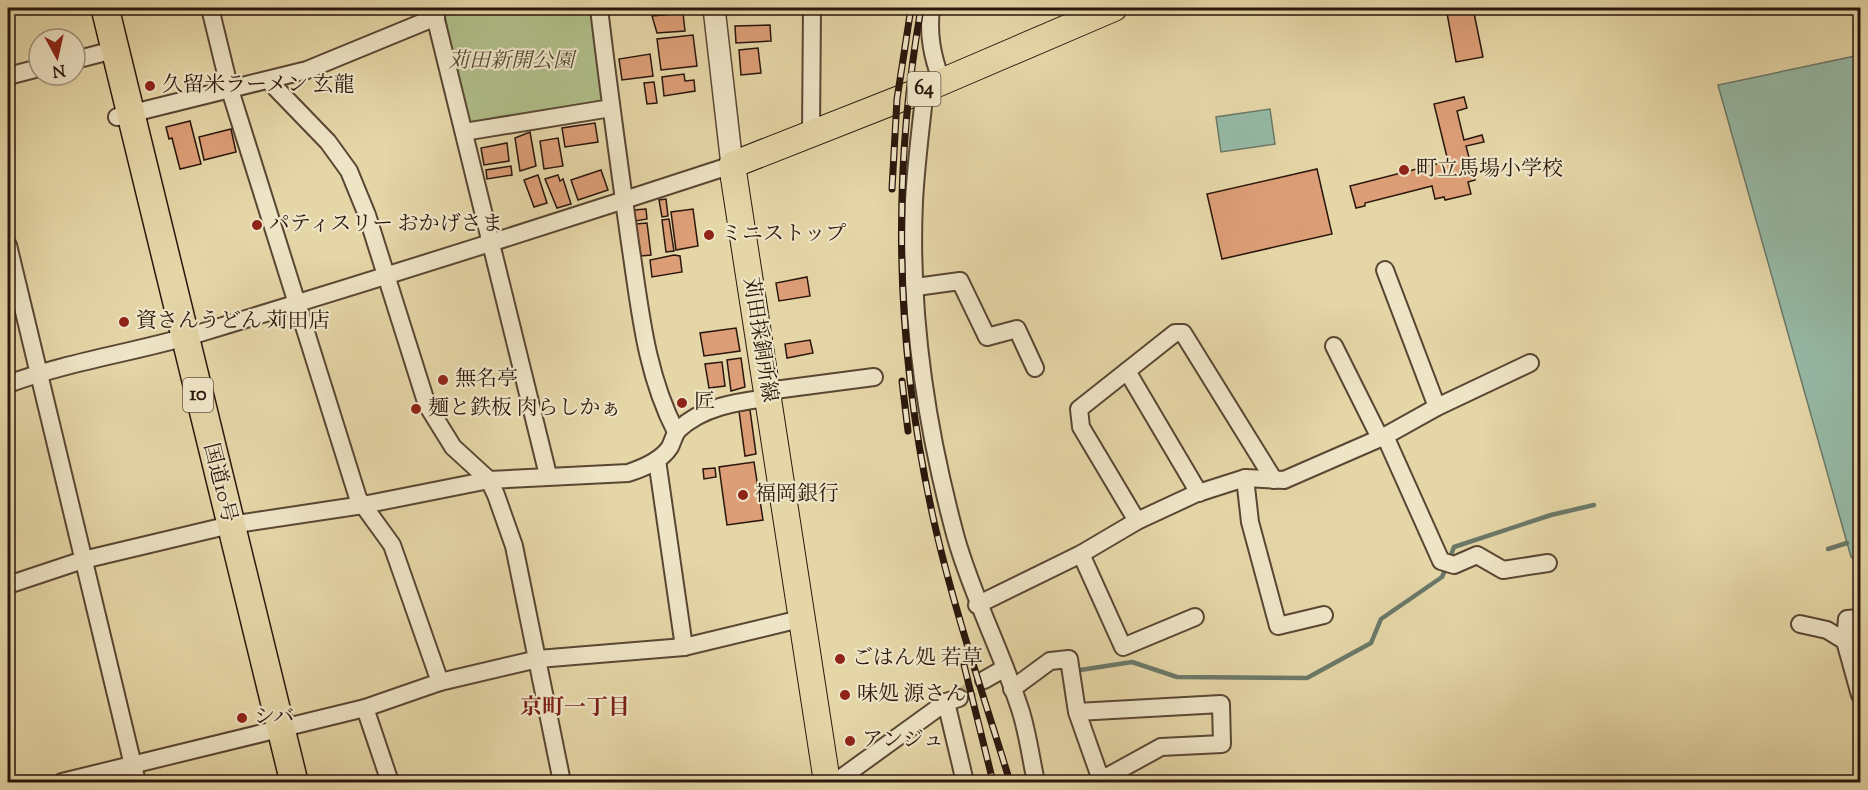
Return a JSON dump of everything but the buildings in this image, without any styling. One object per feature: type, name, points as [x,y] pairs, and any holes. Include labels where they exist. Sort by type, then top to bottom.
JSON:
[{"type":"highway","name":"国道10号","points":[[90,8],[123,116]]},
{"type":"highway","name":"国道10号","points":[[105,8],[123,116],[273,732],[294,783]]},
{"type":"highway","name":"国道10号","points":[[273,732],[277,783]]},
{"type":"main road","name":"64","points":[[732,165],[1114,8]]},
{"type":"main road","name":"苅田採銅所線","points":[[732,165],[826,782]]},
{"type":"street","points":[[210,8],[230,90],[299,303],[358,498],[392,545],[440,682]]},
{"type":"street","points":[[599,8],[647,357],[662,403],[676,432]]},
{"type":"street","points":[[8,384],[39,372],[178,339],[491,245],[732,165],[714,8]]},
{"type":"street","points":[[811,133],[812,8]]},
{"type":"street","points":[[931,8],[928,32],[933,84],[914,203],[916,287],[922,373],[933,439],[956,538],[977,605],[1005,668],[1021,713],[1036,783]]},
{"type":"street","points":[[123,116],[307,70],[435,12],[548,475]]},
{"type":"street","points":[[87,57],[102,53]]},
{"type":"street","points":[[8,76],[27,71]]},
{"type":"street","points":[[269,81],[328,142],[350,171],[434,420],[464,459],[489,480],[514,546],[562,783]]},
{"type":"street","points":[[464,132],[611,108]]},
{"type":"street","points":[[8,245],[137,783]]},
{"type":"street","points":[[1385,270],[1437,407]]},
{"type":"street","points":[[916,287],[960,281],[987,337],[1017,329],[1035,368]]},
{"type":"street","points":[[1137,521],[1080,427],[1078,409],[1175,333],[1184,333],[1274,480]]},
{"type":"street","points":[[1334,346],[1382,437],[1441,561],[1454,565],[1477,555],[1503,570],[1548,563]]},
{"type":"street","points":[[977,605],[1081,554],[1137,521],[1199,493],[1245,478],[1284,480],[1382,437],[1437,407],[1530,363]]},
{"type":"street","points":[[1127,371],[1199,493]]},
{"type":"street","points":[[8,585],[83,560],[224,527],[363,505],[489,480],[548,475],[617,476],[638,470],[657,460],[669,448],[676,432],[711,410],[767,394],[874,377]]},
{"type":"street","points":[[657,460],[684,646]]},
{"type":"street","points":[[1245,478],[1250,522],[1278,626],[1324,615]]},
{"type":"street","points":[[1081,554],[1123,647],[1195,617]]},
{"type":"street","points":[[1860,618],[1847,620],[1845,640],[1860,695]]},
{"type":"street","points":[[62,783],[273,732],[365,708],[440,682],[538,659],[684,646],[800,619]]},
{"type":"street","points":[[1800,624],[1827,630],[1845,640]]},
{"type":"street","points":[[1012,689],[1050,661],[1069,659],[1077,712],[1101,780],[1161,747],[1222,744],[1221,704],[1077,712]]},
{"type":"street","points":[[984,680],[1005,668]]},
{"type":"street","points":[[826,782],[841,778],[952,700],[965,783]]},
{"type":"street","points":[[365,708],[390,783]]},
{"type":"green space","name":"苅田新開公園","points":[[443,8],[590,8],[602,102],[468,124]]},
{"type":"shaded area","points":[[1860,55],[1860,562],[1851,557],[1718,85]]},
{"type":"shaded area","points":[[1270,109],[1275,144],[1221,152],[1216,117]]},
{"type":"waterway","points":[[1449,560],[1454,547],[1551,515],[1594,505]]},
{"type":"waterway","points":[[1828,549],[1847,543]]},
{"type":"waterway","points":[[1074,671],[1132,662],[1177,677],[1307,678],[1371,643],[1381,619],[1442,577],[1446,568]]},
{"type":"tunnel","points":[[959,698],[984,680]]},
{"type":"railway","points":[[892,189],[897,99],[911,8]]},
{"type":"railway","points":[[921,8],[911,73],[902,202],[902,267],[912,397],[922,462],[943,558],[970,655],[1010,782]]},
{"type":"railway","points":[[902,381],[908,431]]},
{"type":"railway","points":[[964,665],[993,782]]},
{"type":"place","name":"久留米ラーメン 玄龍","points":[[150,86]]},
{"type":"place","name":"町立馬場小学校","points":[[1404,170]]},
{"type":"place","name":"パティスリー おかげさま","points":[[257,225]]},
{"type":"place","name":"ミニストップ","points":[[709,235]]},
{"type":"place","name":"資さんうどん 苅田店","points":[[124,322]]},
{"type":"place","name":"無名亭","points":[[443,380]]},
{"type":"place","name":"匠","points":[[682,403]]},
{"type":"place","name":"麺と鉄板 肉らしかぁ","points":[[416,409]]},
{"type":"place","name":"福岡銀行","points":[[743,495]]},
{"type":"place","name":"ごはん処 若草","points":[[840,659]]},
{"type":"place","name":"味処 源さん","points":[[845,695]]},
{"type":"place","name":"シバ","points":[[242,718]]},
{"type":"place","name":"アンジュ","points":[[850,741]]},
{"type":"district","name":"京町一丁目","points":[[575,709]]}]
